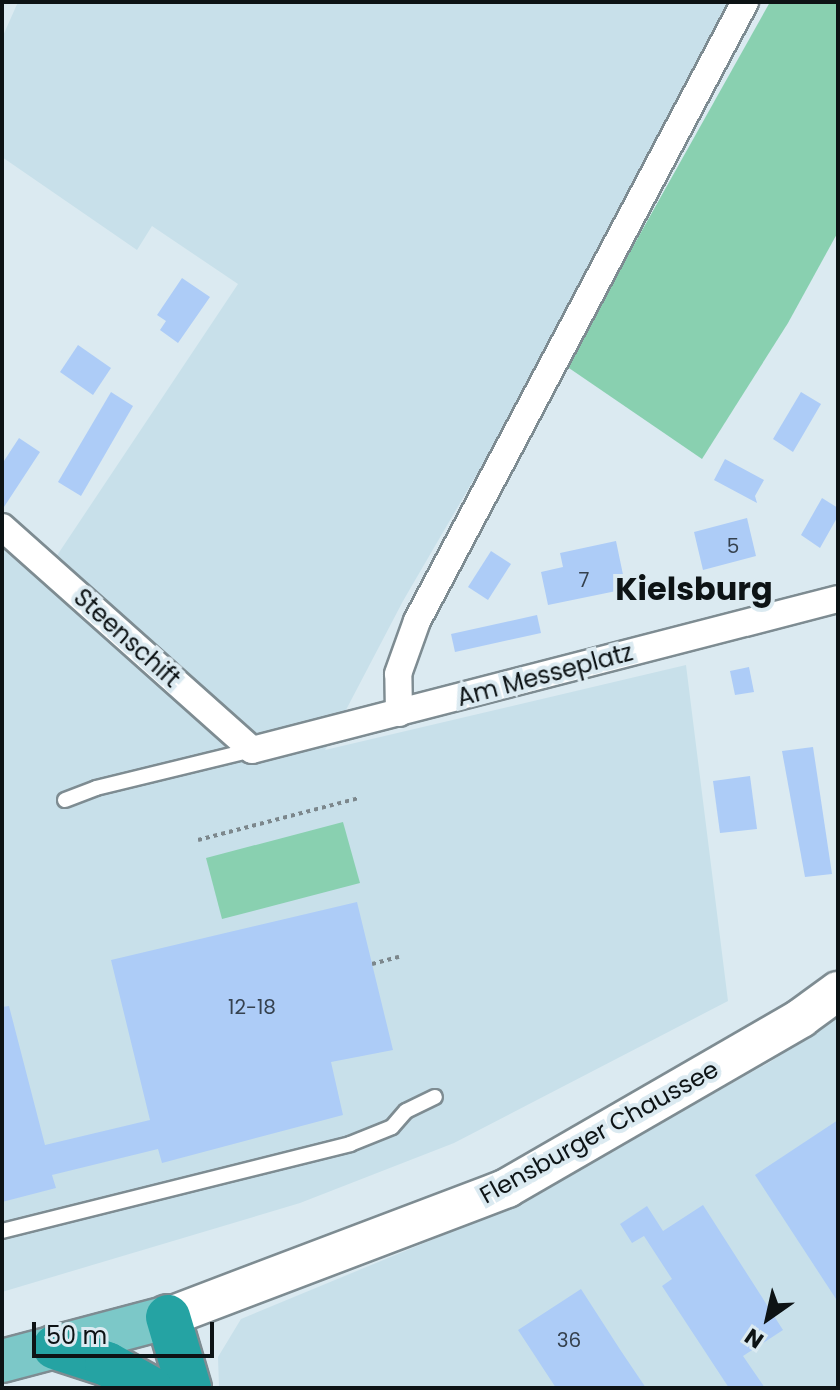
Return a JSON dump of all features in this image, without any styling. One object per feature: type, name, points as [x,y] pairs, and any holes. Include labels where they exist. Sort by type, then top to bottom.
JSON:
[{"type":"highway","points":[[168,1317],[189,1388]]},
{"type":"highway","points":[[55,1347],[107,1364],[150,1388]]},
{"type":"main road","name":"Flensburger Chaussee","points":[[168,1317],[507,1188],[801,1018],[838,991]]},
{"type":"main road","points":[[2,1361],[168,1317]]},
{"type":"street","points":[[399,713],[398,674],[417,621],[745,2]]},
{"type":"street","name":"Steenschift","points":[[2,527],[252,750]]},
{"type":"street","name":"Am Messeplatz","points":[[252,750],[838,599]]},
{"type":"lane","points":[[65,800],[96,788],[252,750]]},
{"type":"lane","points":[[2,1231],[350,1144],[392,1127],[406,1111],[435,1097]]},
{"type":"path","points":[[198,840],[359,798]]},
{"type":"path","points":[[372,964],[399,957]]},
{"type":"shaded area","points":[[18,2],[740,2],[546,355],[403,601],[325,750],[686,665],[728,1001],[454,1143],[300,1203],[2,1292],[2,524],[10,521],[56,557],[238,284],[152,226],[137,250],[2,157],[2,38]]},
{"type":"shaded area","points":[[838,1017],[838,1388],[219,1388],[218,1357],[241,1319],[511,1207],[770,1062]]},
{"type":"green space","points":[[770,2],[838,2],[838,232],[788,323],[702,459],[566,366]]},
{"type":"green space","points":[[343,822],[360,883],[222,919],[206,858]]},
{"type":"building","points":[[182,278],[210,297],[178,343],[160,330],[166,321],[157,315]]},
{"type":"building","points":[[78,345],[111,368],[93,395],[60,372]]},
{"type":"building","points":[[111,392],[133,406],[81,496],[58,482]]},
{"type":"building","points":[[801,392],[821,404],[793,452],[773,439]]},
{"type":"building","points":[[19,438],[40,452],[2,510],[2,464]]},
{"type":"building","points":[[725,459],[764,480],[755,496],[757,503],[714,480]]},
{"type":"building","points":[[822,498],[838,508],[838,516],[820,548],[801,535]]},
{"type":"building","points":[[747,518],[756,556],[703,570],[694,532]]},
{"type":"building","points":[[616,541],[626,589],[548,605],[541,572],[563,567],[560,553]]},
{"type":"building","points":[[491,551],[511,564],[488,600],[468,587]]},
{"type":"building","points":[[537,615],[541,633],[455,652],[451,634]]},
{"type":"building","points":[[749,667],[754,692],[735,695],[730,671]]},
{"type":"building","points":[[813,747],[832,874],[805,877],[782,751]]},
{"type":"building","points":[[750,776],[757,829],[720,833],[713,781]]},
{"type":"building","points":[[357,902],[393,1050],[331,1062],[343,1115],[162,1163],[158,1149],[52,1175],[56,1188],[2,1202],[2,1007],[9,1006],[45,1145],[150,1120],[111,960]]},
{"type":"building","points":[[838,1120],[838,1302],[755,1175]]},
{"type":"building","points":[[703,1205],[783,1330],[743,1356],[765,1388],[729,1388],[662,1286],[672,1279],[644,1236],[632,1243],[620,1224],[647,1206],[663,1231]]},
{"type":"building","points":[[581,1289],[646,1388],[556,1388],[518,1330]]},
{"type":"district","name":"Kielsburg","points":[[694,589]]}]
